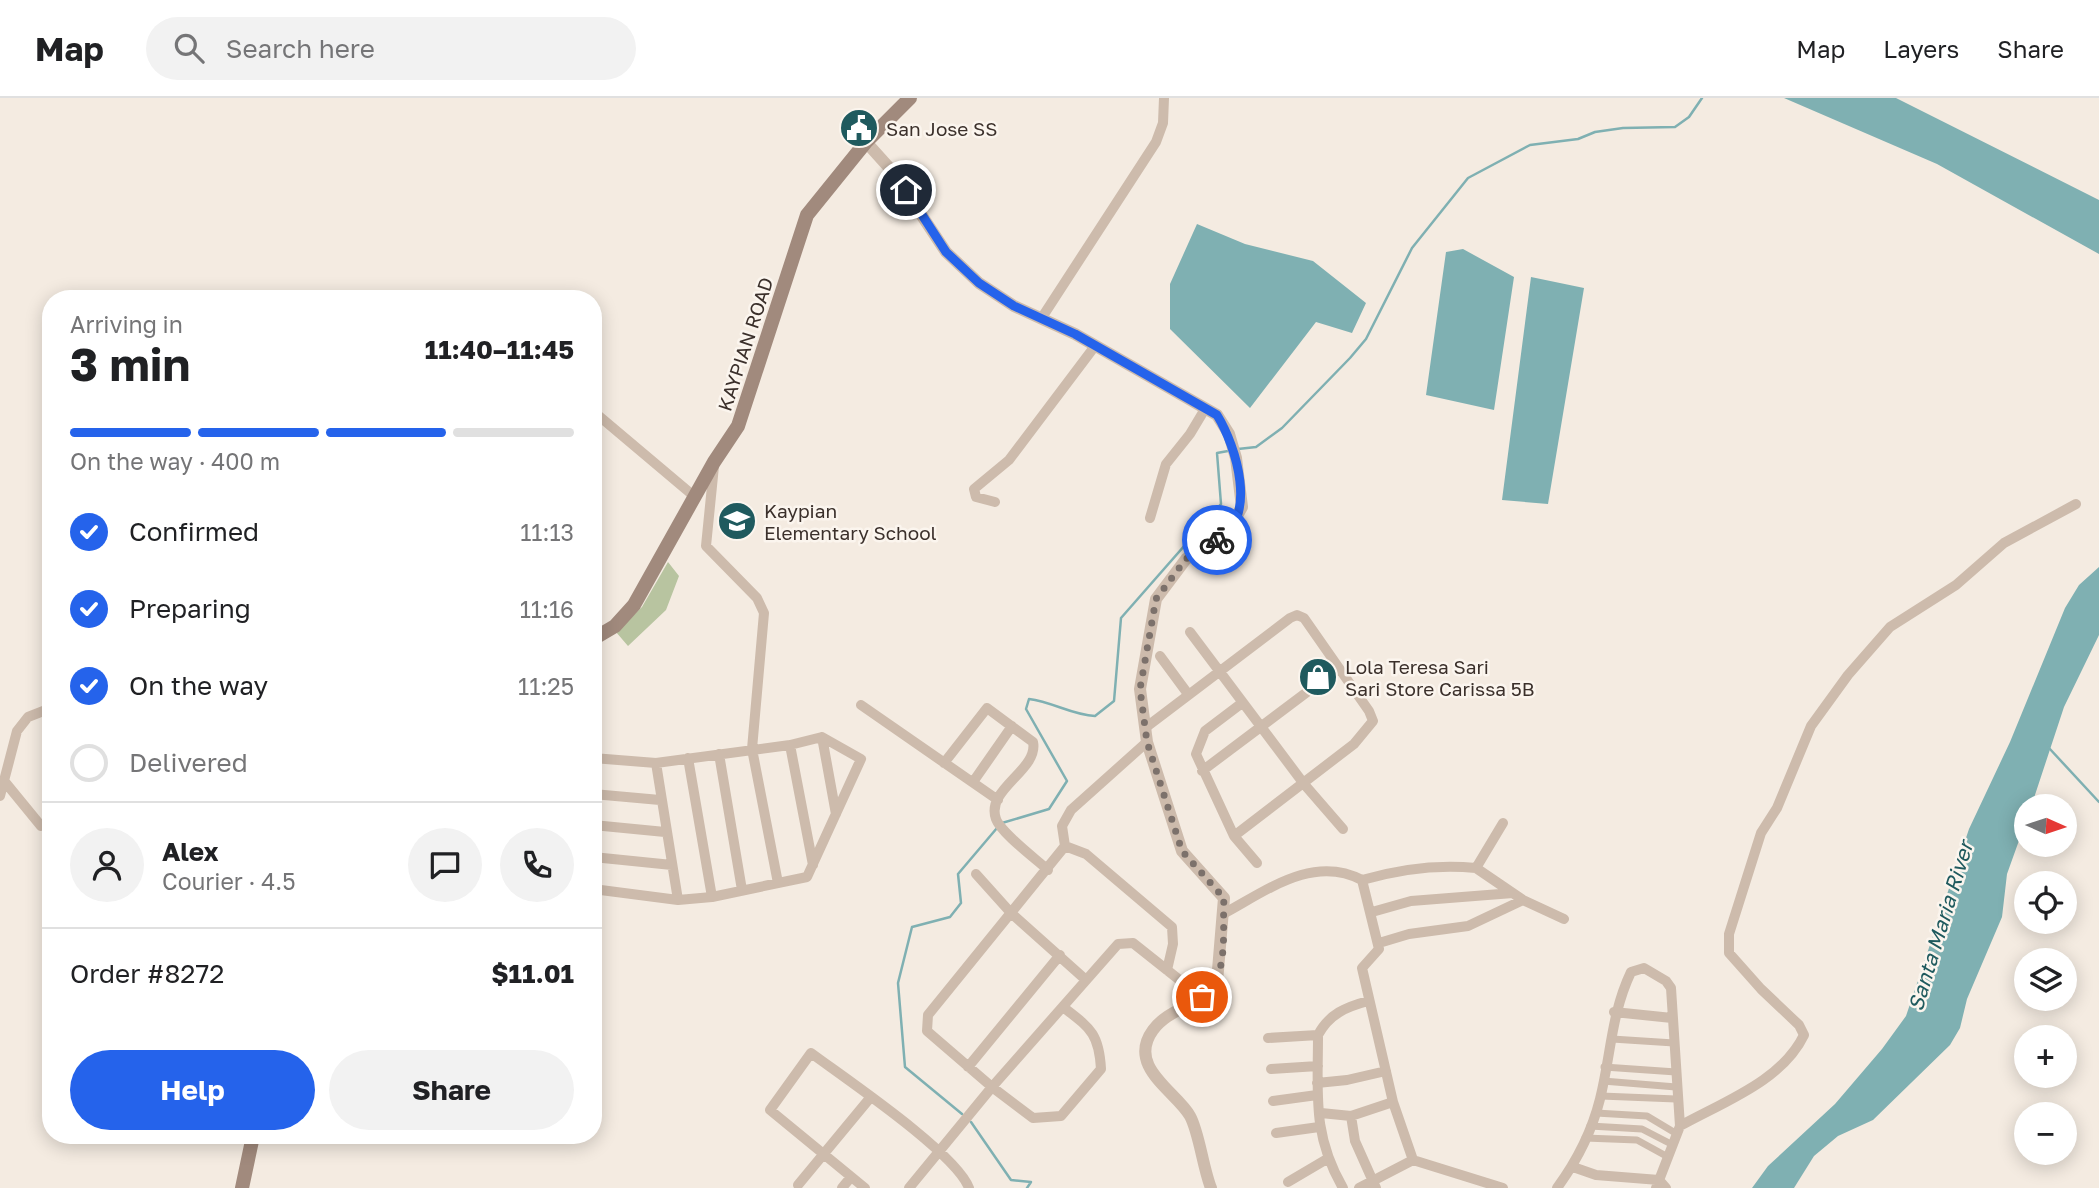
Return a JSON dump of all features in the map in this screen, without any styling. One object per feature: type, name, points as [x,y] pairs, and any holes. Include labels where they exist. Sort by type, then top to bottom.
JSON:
[{"type":"main road","name":"KAYPIAN ROAD","points":[[602,634],[615,626],[634,605],[714,462],[738,426],[807,215],[866,142],[910,98]]},
{"type":"main road","points":[[242,1188],[251,1144]]},
{"type":"street","points":[[1041,319],[1156,142],[1163,123],[1164,98]]},
{"type":"street","points":[[866,142],[893,172],[946,252],[979,283],[1217,415],[1229,434],[1236,458],[1242,507],[1226,535],[1186,559],[1156,599],[1140,689],[1147,742],[1182,851],[1224,898],[1217,982],[1202,997],[1164,1019],[1152,1031],[1147,1045],[1148,1061],[1154,1076],[1191,1118],[1211,1188]]},
{"type":"street","points":[[995,502],[978,498],[974,489],[1009,460],[1095,346]]},
{"type":"street","points":[[1150,518],[1166,464],[1190,434],[1205,409]]},
{"type":"street","points":[[602,419],[695,497]]},
{"type":"street","points":[[714,462],[706,546],[757,597],[764,613],[752,749],[778,883]]},
{"type":"street","points":[[1679,1130],[1779,1069],[1804,1035],[1799,1025],[1761,989],[1729,953],[1729,934],[1761,833],[1777,808],[1811,726],[1848,675],[1890,627],[1956,585],[2004,543],[2077,504]]},
{"type":"street","points":[[1145,728],[1297,615],[1304,618],[1373,721],[1354,744],[1234,836]]},
{"type":"street","points":[[1190,632],[1304,784],[1343,829]]},
{"type":"street","points":[[1160,656],[1188,694]]},
{"type":"street","points":[[1202,771],[1339,668]]},
{"type":"street","points":[[1242,703],[1205,731],[1196,754],[1234,836],[1257,863]]},
{"type":"street","points":[[861,705],[998,800]]},
{"type":"street","points":[[944,763],[987,708],[1033,743],[1034,749],[998,800],[1000,825],[1048,870]]},
{"type":"street","points":[[0,796],[18,731],[28,717],[42,712]]},
{"type":"street","points":[[973,782],[1012,726]]},
{"type":"street","points":[[822,737],[836,814]]},
{"type":"street","points":[[602,759],[656,763],[790,745],[822,737],[861,759],[807,877],[712,897],[678,900],[602,890]]},
{"type":"street","points":[[1063,1007],[1089,1028],[1099,1044],[1101,1069],[1060,1116],[1033,1118],[927,1031],[928,1015],[1065,846],[1062,826],[1071,810],[1147,742]]},
{"type":"street","points":[[790,745],[813,865]]},
{"type":"street","points":[[719,754],[742,890]]},
{"type":"street","points":[[688,758],[712,897]]},
{"type":"street","points":[[656,763],[678,900]]},
{"type":"street","points":[[5,782],[41,826]]},
{"type":"street","points":[[602,795],[660,800]]},
{"type":"street","points":[[1476,868],[1503,823]]},
{"type":"street","points":[[602,826],[665,832]]},
{"type":"street","points":[[1065,846],[1086,854],[1172,927],[1167,970]]},
{"type":"street","points":[[602,858],[672,865]]},
{"type":"street","points":[[1362,880],[1399,870],[1452,866],[1476,868],[1523,900],[1564,919]]},
{"type":"street","points":[[1223,914],[1296,874],[1345,870],[1362,880],[1379,943],[1378,953],[1362,968],[1368,1001],[1393,1102],[1413,1160]]},
{"type":"street","points":[[976,874],[1011,914],[1086,980]]},
{"type":"street","points":[[1372,912],[1411,901],[1513,893]]},
{"type":"street","points":[[1379,943],[1409,934],[1468,926],[1523,900]]},
{"type":"street","points":[[909,1188],[992,1087],[1118,944],[1133,943],[1202,997]]},
{"type":"street","points":[[968,1067],[1060,955]]},
{"type":"street","points":[[1557,1188],[1573,1167],[1596,1113],[1612,1039],[1614,1012],[1630,972],[1644,968],[1666,981],[1671,988],[1679,1130],[1660,1185],[1596,1175],[1573,1167]]},
{"type":"street","points":[[1342,1188],[1326,1159],[1319,1127],[1321,1114],[1317,1095],[1318,1035],[1325,1023],[1343,1008],[1368,1001]]},
{"type":"street","points":[[1614,1012],[1672,1018]]},
{"type":"street","points":[[1268,1038],[1318,1035]]},
{"type":"street","points":[[1612,1039],[1674,1043]]},
{"type":"street","points":[[865,1188],[770,1110],[811,1053],[939,1151],[965,1177],[969,1188]]},
{"type":"street","points":[[1271,1069],[1318,1066]]},
{"type":"street","points":[[1604,1067],[1675,1072]]},
{"type":"street","points":[[1317,1083],[1347,1080],[1385,1070]]},
{"type":"street","points":[[1603,1081],[1676,1087]]},
{"type":"street","points":[[1273,1101],[1317,1095]]},
{"type":"street","points":[[1601,1096],[1676,1099]]},
{"type":"street","points":[[798,1185],[870,1098]]},
{"type":"street","points":[[1321,1114],[1351,1116],[1393,1102]]},
{"type":"street","points":[[1596,1113],[1647,1116],[1679,1130]]},
{"type":"street","points":[[1351,1116],[1355,1141],[1374,1184]]},
{"type":"street","points":[[1590,1126],[1642,1129],[1673,1145]]},
{"type":"street","points":[[1276,1133],[1319,1127]]},
{"type":"street","points":[[1585,1138],[1637,1140],[1668,1157]]},
{"type":"street","points":[[1288,1182],[1326,1159]]},
{"type":"street","points":[[1359,1188],[1374,1184],[1413,1160],[1503,1188]]},
{"type":"street","points":[[842,1188],[851,1177]]},
{"type":"green space","points":[[668,562],[679,576],[666,610],[628,646],[616,632],[642,607]]},
{"type":"water","points":[[1784,98],[1896,98],[2099,200],[2099,254],[1937,164]]},
{"type":"water","points":[[1197,224],[1245,244],[1313,261],[1366,303],[1352,333],[1316,322],[1250,408],[1170,329],[1170,284]]},
{"type":"water","points":[[1463,249],[1514,277],[1494,410],[1426,395],[1446,252]]},
{"type":"water","points":[[1531,277],[1584,288],[1548,504],[1502,500]]},
{"type":"water","name":"Santa Maria River","points":[[2099,567],[2099,635],[2064,707],[2035,794],[2014,794],[2014,854],[2007,874],[2002,917],[1967,999],[1960,1028],[1950,1045],[1873,1120],[1838,1136],[1814,1156],[1794,1188],[1752,1188],[1768,1166],[1835,1104],[1906,1016],[1969,829],[2010,742],[2065,608],[2079,585]]},
{"type":"waterway","points":[[1238,449],[1256,447],[1282,428],[1350,358],[1366,339],[1412,248],[1468,178],[1530,145],[1578,139],[1595,132],[1623,128],[1675,127],[1689,117],[1702,98]]},
{"type":"waterway","points":[[1002,823],[1049,809],[1067,781],[1026,709],[1029,699],[1095,716],[1114,701],[1121,618],[1221,504],[1217,453],[1228,451]]},
{"type":"waterway","points":[[2049,748],[2099,802]]},
{"type":"waterway","points":[[962,1114],[905,1067],[898,983],[912,927],[950,917],[961,903],[958,874],[997,828]]},
{"type":"waterway","points":[[971,1122],[1011,1180],[1031,1182],[1027,1188]]},
{"type":"way so far","points":[[1202,997],[1210,992],[1217,982],[1224,898],[1182,851],[1147,742],[1140,689],[1156,599],[1186,559],[1217,540]]},
{"type":"place","name":"San Jose SS","points":[[859,128]]},
{"type":"place","name":"Kaypian Elementary School","points":[[737,521]]},
{"type":"place","name":"Lola Teresa Sari Sari Store Carissa 5B","points":[[1318,677]]},
{"type":"route","points":[[906,190],[946,252],[979,283],[1014,306],[1075,334],[1174,393],[1217,415],[1229,434],[1236,458],[1242,507],[1226,535],[1217,540]]}]
